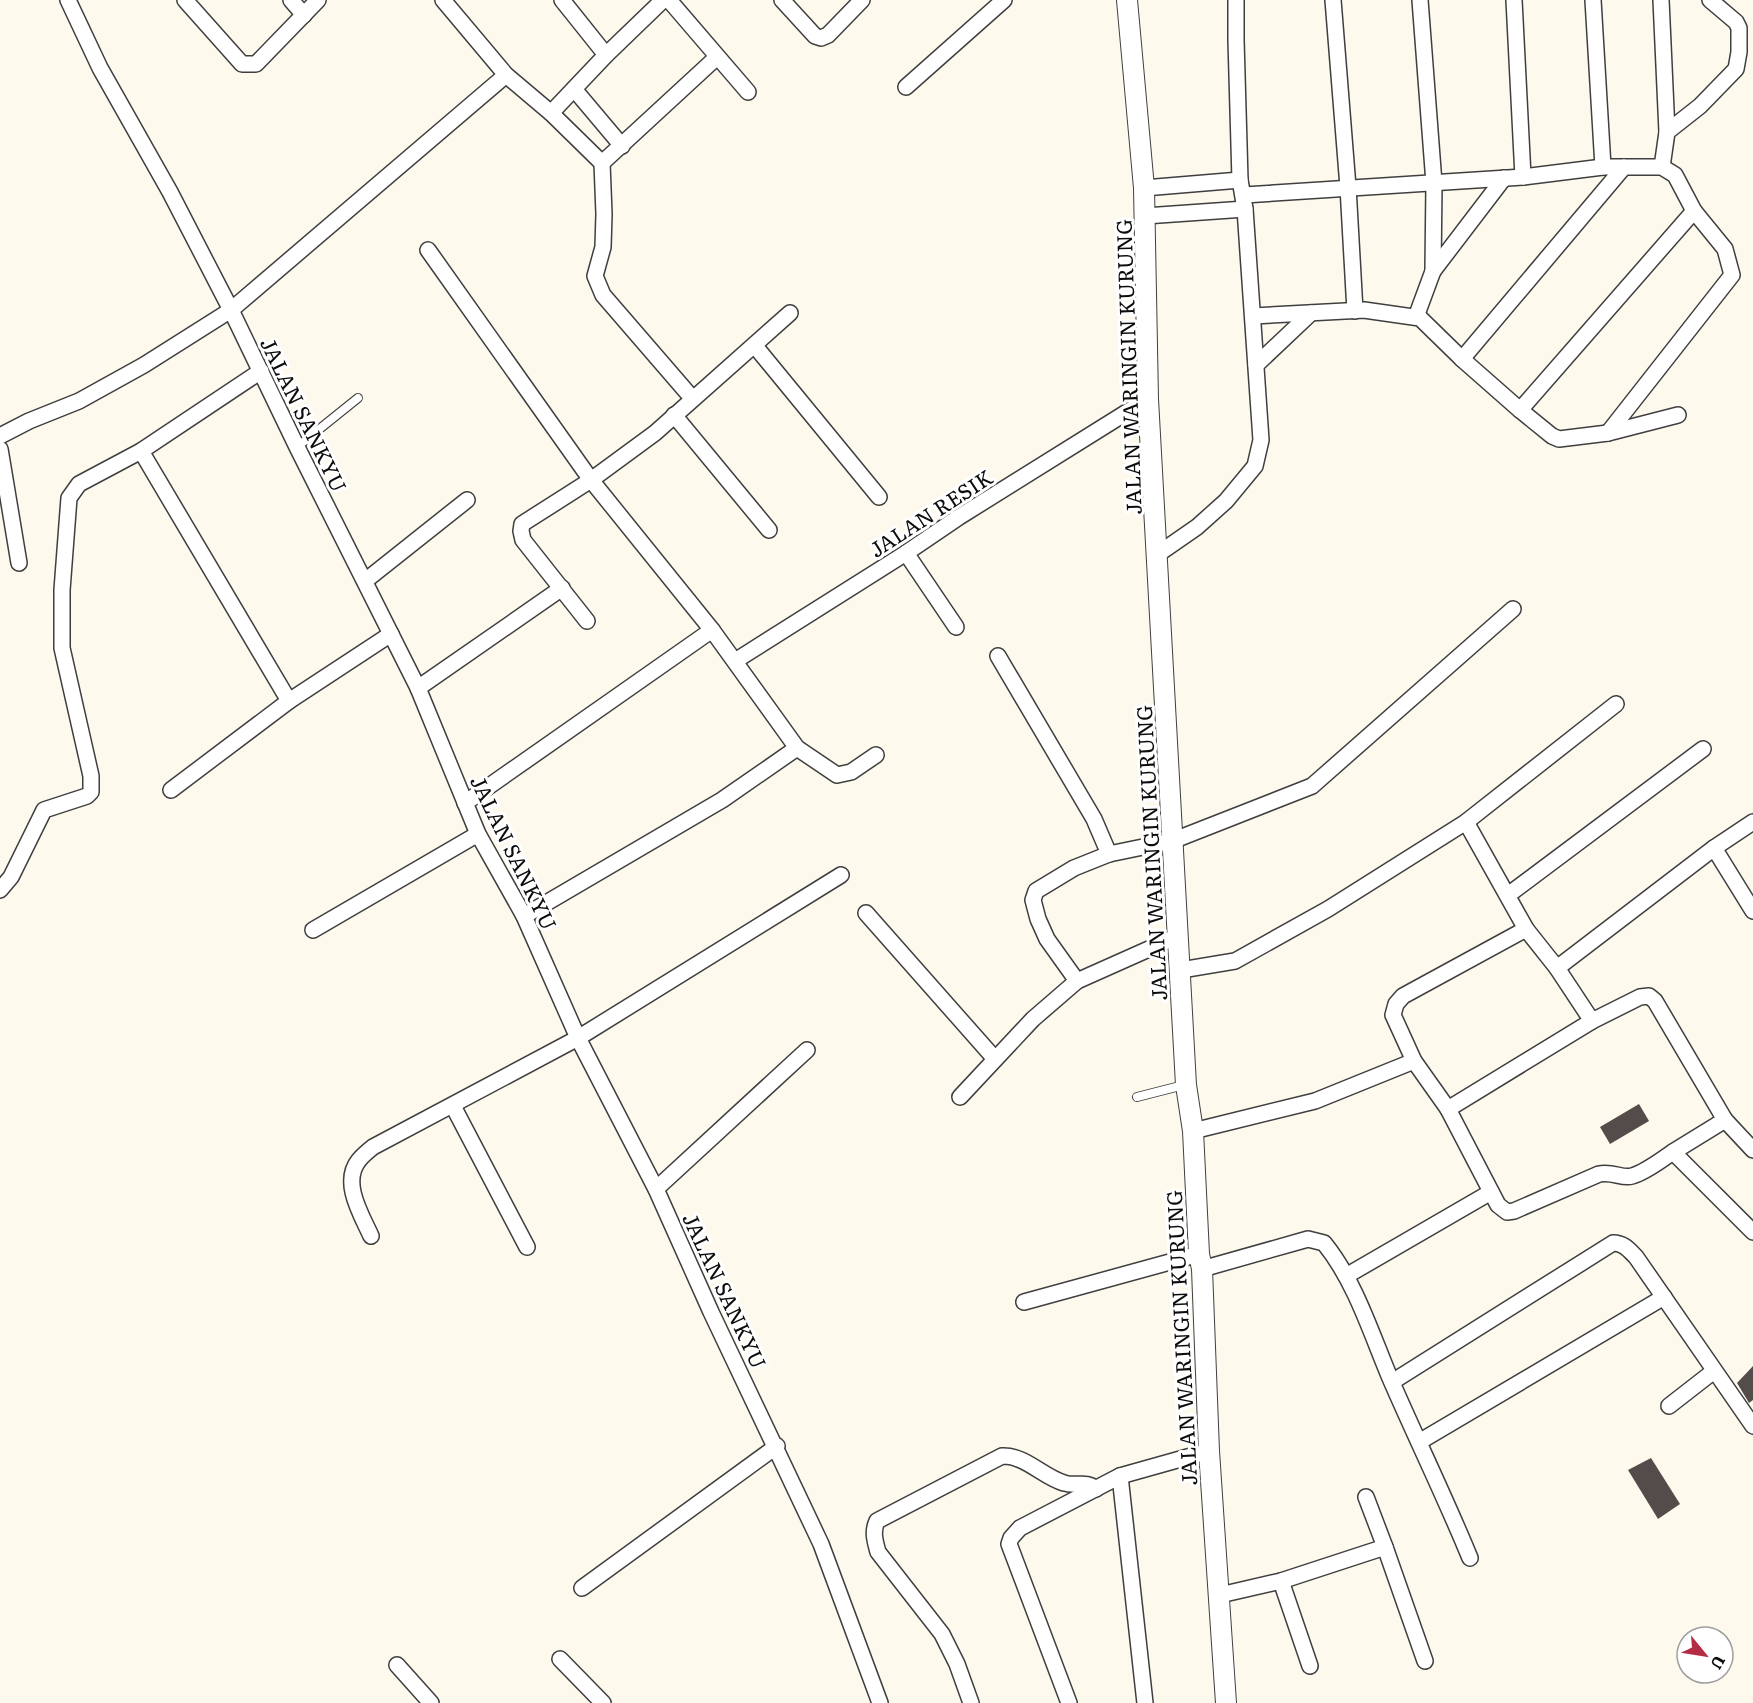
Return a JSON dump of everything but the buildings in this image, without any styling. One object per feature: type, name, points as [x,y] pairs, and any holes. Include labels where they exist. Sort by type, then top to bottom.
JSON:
[{"type":"street","name":"JALAN SANKYU","points":[[68,0],[100,68],[170,192],[231,310],[418,688],[478,834],[524,916],[578,1038],[656,1189],[711,1312],[777,1446],[821,1544],[880,1703]]},
{"type":"street","points":[[185,0],[242,64],[249,65],[256,64],[318,0]]},
{"type":"street","points":[[291,0],[304,15]]},
{"type":"street","points":[[443,0],[506,75],[551,113],[602,164],[603,247],[595,276],[603,295],[692,398]]},
{"type":"street","points":[[562,0],[606,55]]},
{"type":"street","points":[[551,113],[663,0]]},
{"type":"street","points":[[669,0],[748,92]]},
{"type":"street","points":[[782,0],[815,36],[821,38],[828,35],[862,0]]},
{"type":"street","points":[[906,87],[1004,0]]},
{"type":"street","name":"JALAN WARINGIN KURUNG","points":[[1127,0],[1144,188],[1148,399],[1186,1084],[1192,1131],[1209,1451],[1226,1703]]},
{"type":"street","points":[[1158,554],[1209,517],[1226,501],[1255,466],[1261,440],[1244,202],[1240,180],[1236,0]]},
{"type":"street","points":[[1333,0],[1355,310]]},
{"type":"street","points":[[1420,0],[1434,183],[1433,271]]},
{"type":"street","points":[[1514,0],[1523,177]]},
{"type":"street","points":[[1593,0],[1603,167]]},
{"type":"street","points":[[1661,0],[1667,132],[1662,167]]},
{"type":"street","points":[[1667,132],[1700,106],[1736,69],[1739,28],[1736,22],[1710,0]]},
{"type":"street","points":[[602,164],[717,57]]},
{"type":"street","points":[[0,436],[15,427],[79,401],[144,365],[231,310],[506,75]]},
{"type":"street","points":[[574,89],[622,146]]},
{"type":"street","points":[[1145,216],[1348,187],[1523,177],[1603,167],[1662,167],[1675,176],[1694,211],[1725,249],[1732,275],[1608,433]]},
{"type":"street","points":[[1462,359],[1624,167]]},
{"type":"street","points":[[1416,317],[1433,271],[1504,178]]},
{"type":"street","points":[[1144,188],[1240,180]]},
{"type":"street","points":[[1520,410],[1694,211]]},
{"type":"street","points":[[428,250],[591,480],[712,630],[797,748],[837,775],[850,772],[876,755]]},
{"type":"street","points":[[1253,316],[1355,310],[1416,317],[1426,322],[1462,359],[1520,410],[1559,439],[1608,433],[1678,415]]},
{"type":"street","points":[[587,621],[524,540],[520,528],[522,524],[591,480],[655,433],[790,313]]},
{"type":"street","points":[[1256,365],[1311,313]]},
{"type":"street","points":[[755,346],[879,497]]},
{"type":"street","points":[[0,890],[11,877],[44,810],[87,796],[91,792],[91,776],[62,648],[62,590],[69,498],[79,484],[141,451],[261,371]]},
{"type":"street","name":"JALAN RESIK","points":[[735,661],[1148,399]]},
{"type":"street","points":[[674,415],[769,530]]},
{"type":"street","points":[[0,449],[19,563]]},
{"type":"street","points":[[141,451],[290,701]]},
{"type":"street","points":[[365,582],[467,500]]},
{"type":"street","points":[[906,554],[956,627]]},
{"type":"street","points":[[418,688],[562,588]]},
{"type":"street","points":[[1077,981],[1047,939],[1033,900],[1036,891],[1074,868],[1109,854],[1172,841],[1312,786],[1513,609]]},
{"type":"street","points":[[465,802],[712,630]]},
{"type":"street","points":[[171,790],[290,701],[391,634]]},
{"type":"street","points":[[998,656],[1094,819],[1109,854]]},
{"type":"street","points":[[1181,970],[1235,961],[1328,909],[1466,822],[1616,704]]},
{"type":"street","points":[[524,916],[722,800],[797,748]]},
{"type":"street","points":[[1508,895],[1703,749]]},
{"type":"street","points":[[1466,822],[1526,928],[1557,968],[1592,1021]]},
{"type":"street","points":[[1557,968],[1714,848],[1753,822]]},
{"type":"street","points":[[313,930],[478,834]]},
{"type":"street","points":[[1714,848],[1753,911]]},
{"type":"street","points":[[371,1236],[352,1194],[352,1174],[358,1161],[373,1147],[578,1038],[841,875]]},
{"type":"street","points":[[866,913],[995,1059]]},
{"type":"street","points":[[1526,928],[1403,996],[1396,1004],[1393,1015],[1414,1061],[1448,1109],[1498,1205],[1507,1212],[1514,1211],[1599,1174],[1613,1173],[1631,1177],[1725,1120]]},
{"type":"street","points":[[960,1097],[1033,1019],[1077,981],[1178,936]]},
{"type":"street","points":[[1448,1109],[1592,1021],[1640,997],[1649,996],[1655,1001],[1725,1120],[1753,1150]]},
{"type":"street","points":[[656,1189],[807,1050]]},
{"type":"street","points":[[1192,1131],[1315,1101],[1414,1061]]},
{"type":"street","points":[[453,1106],[527,1247]]},
{"type":"street","points":[[1673,1152],[1753,1232]]},
{"type":"street","points":[[1346,1276],[1491,1192]]},
{"type":"street","points":[[1024,1302],[1296,1241],[1315,1239],[1326,1245],[1346,1276],[1446,1498],[1470,1558]]},
{"type":"street","points":[[1392,1382],[1613,1243],[1624,1245],[1636,1257],[1753,1426]]},
{"type":"street","points":[[1419,1442],[1664,1298]]},
{"type":"street","points":[[1669,1406],[1714,1371]]},
{"type":"street","points":[[582,1587],[777,1446]]},
{"type":"street","points":[[1069,1703],[1009,1545],[1011,1538],[1020,1528],[1120,1476],[1209,1451]]},
{"type":"street","points":[[971,1703],[957,1664],[942,1634],[878,1552],[874,1539],[874,1528],[877,1521],[1002,1456],[1018,1458],[1041,1473],[1066,1484],[1084,1483],[1096,1489]]},
{"type":"street","points":[[1120,1476],[1145,1703]]},
{"type":"street","points":[[1366,1497],[1425,1661]]},
{"type":"street","points":[[1220,1595],[1281,1581],[1385,1547]]},
{"type":"street","points":[[1281,1581],[1310,1665]]},
{"type":"street","points":[[560,1659],[603,1703]]},
{"type":"street","points":[[397,1665],[431,1703]]},
{"type":"lane","points":[[297,447],[358,398]]},
{"type":"lane","points":[[1137,1097],[1186,1084]]}]
